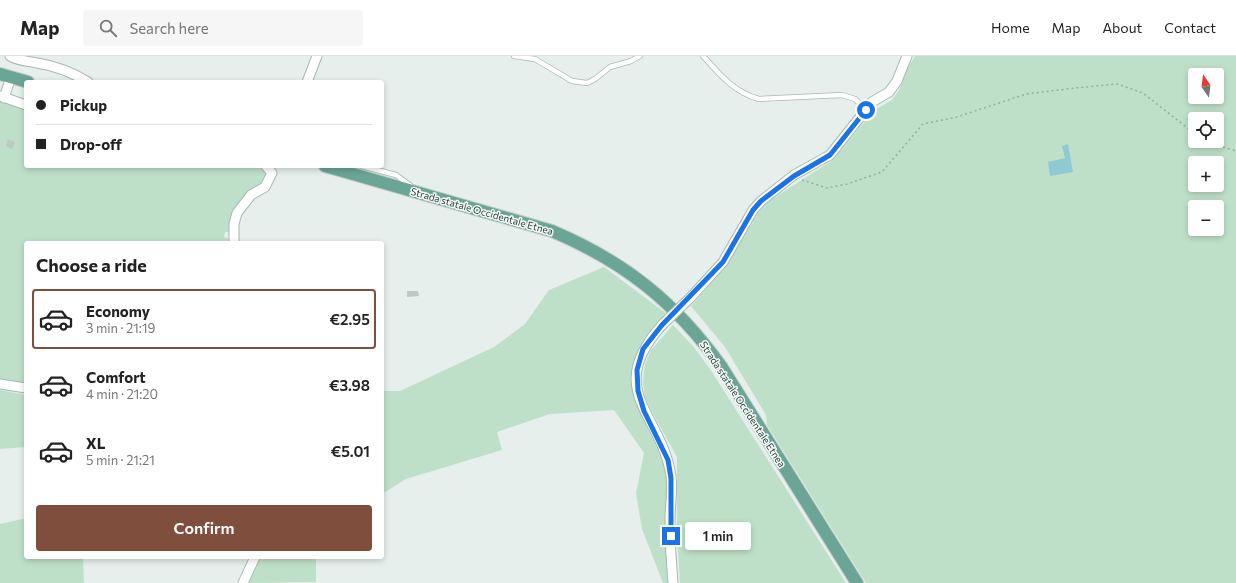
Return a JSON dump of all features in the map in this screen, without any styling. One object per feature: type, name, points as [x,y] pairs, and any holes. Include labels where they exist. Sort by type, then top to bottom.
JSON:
[{"type":"main road","points":[[0,74],[24,81]]},
{"type":"main road","name":"Strada statale Occidentale Etnea","points":[[332,168],[559,234],[604,256],[656,293],[681,316],[721,366],[857,583]]},
{"type":"street","points":[[307,80],[317,56]]},
{"type":"street","points":[[673,583],[670,521],[670,473],[663,450],[640,400],[637,380],[639,360],[643,349],[662,325],[691,297],[723,262],[753,210],[761,201],[794,176],[830,155],[872,102],[889,92],[897,81],[907,56]]},
{"type":"street","points":[[14,61],[38,63],[73,72],[85,80]]},
{"type":"street","points":[[9,83],[2,97],[24,104]]},
{"type":"street","points":[[234,241],[235,218],[250,195],[265,187],[272,173],[268,168]]},
{"type":"street","points":[[0,384],[24,388]]},
{"type":"street","points":[[243,583],[253,559]]},
{"type":"lane","points":[[514,56],[535,60],[572,81],[587,83],[595,79],[610,67],[631,61],[640,56]]},
{"type":"lane","points":[[703,56],[736,89],[746,96],[759,99],[842,95],[855,99],[866,110]]},
{"type":"lane","points":[[370,168],[396,175],[421,193]]},
{"type":"path","points":[[794,176],[808,183],[827,188],[847,184],[882,172],[923,124],[957,117],[1026,94],[1117,84],[1143,93],[1188,128]]},
{"type":"path","points":[[1224,147],[1236,151]]},
{"type":"green space","points":[[915,56],[1236,56],[1236,583],[866,583],[767,425],[766,415],[725,347],[691,306],[725,268],[758,213],[769,201],[833,160],[873,111],[892,100],[899,90],[907,69]]},
{"type":"green space","points":[[0,101],[24,109],[24,168],[263,168],[267,176],[264,182],[249,192],[230,232],[225,232],[224,237],[231,241],[24,241],[24,386],[0,381]]},
{"type":"green space","points":[[604,267],[667,314],[644,339],[635,358],[632,375],[634,392],[639,408],[667,474],[668,583],[663,583],[642,529],[636,493],[644,453],[614,410],[550,414],[497,432],[502,450],[406,479],[384,493],[384,391],[400,391],[494,347],[525,324],[549,290]]},
{"type":"green space","points":[[673,325],[693,346],[712,372],[846,583],[680,583],[677,535],[677,457],[645,397],[643,382],[645,364],[651,350]]},
{"type":"green space","points":[[0,390],[24,395],[24,447],[0,449]]},
{"type":"green space","points":[[24,518],[24,559],[83,559],[84,583],[0,583],[0,524]]},
{"type":"green space","points":[[258,559],[316,559],[316,582],[247,583]]},
{"type":"water","points":[[1068,144],[1073,172],[1050,176],[1048,162],[1065,158],[1062,146]]},
{"type":"building","points":[[8,139],[15,142],[12,149],[6,146]]},
{"type":"building","points":[[407,291],[418,291],[419,296],[407,297]]},
{"type":"route","points":[[671,536],[671,478],[668,460],[644,411],[638,391],[637,370],[643,349],[649,339],[723,262],[753,210],[761,201],[794,176],[830,155],[866,110]]}]
